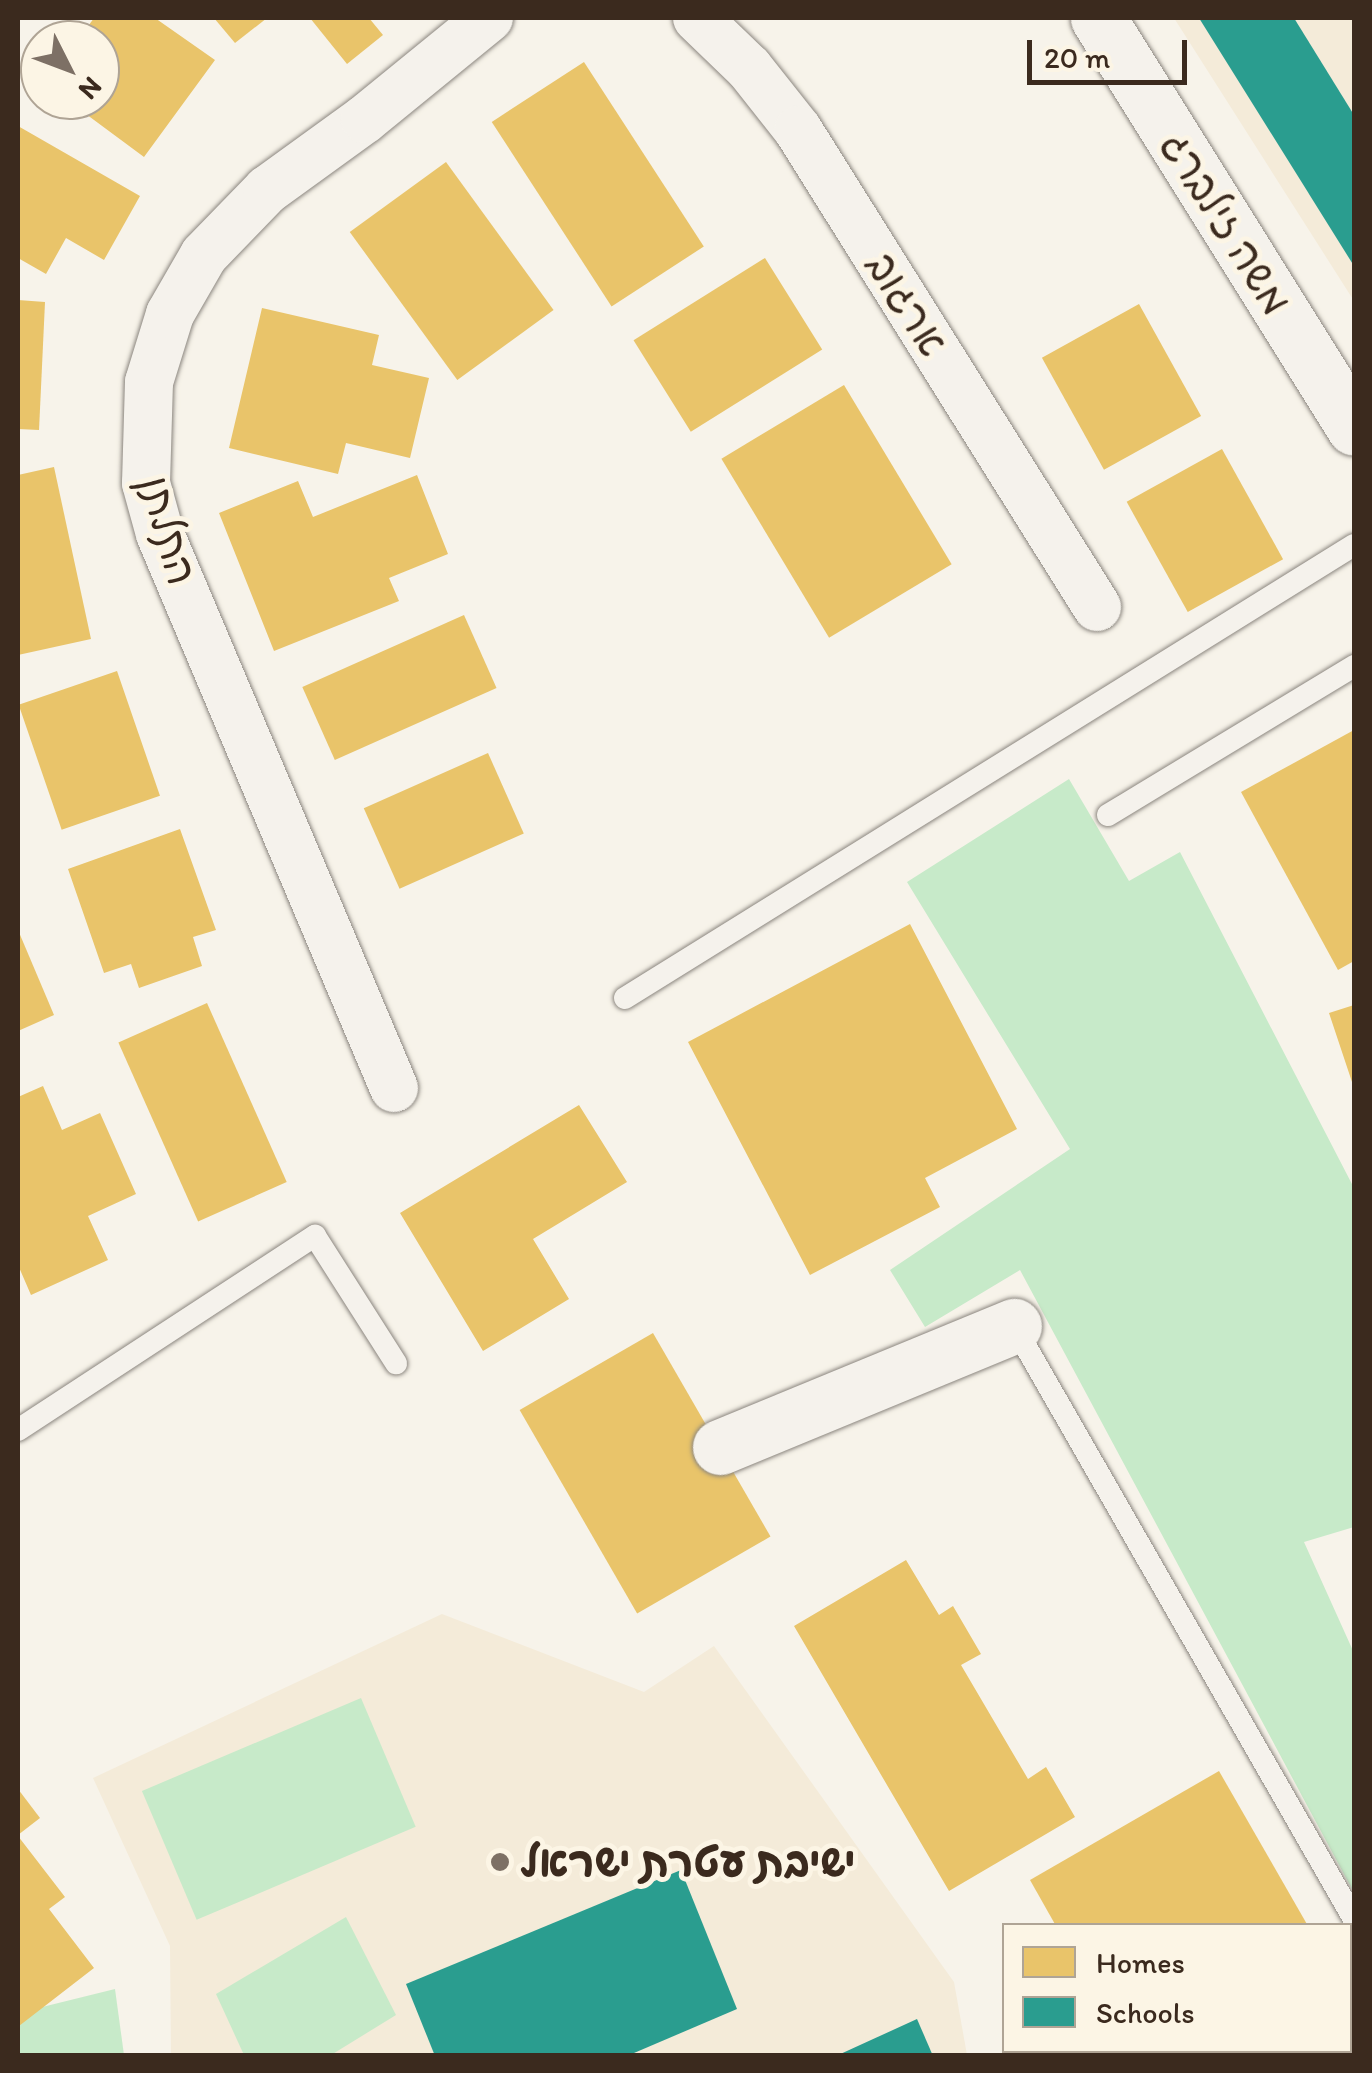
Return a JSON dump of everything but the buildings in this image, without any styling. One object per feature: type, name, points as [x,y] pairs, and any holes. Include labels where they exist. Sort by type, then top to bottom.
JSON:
[{"type":"street","name":"התלתן","points":[[394,1088],[160,534],[146,484],[150,382],[170,314],[204,255],[267,190],[364,119],[489,18]]},
{"type":"street","name":"ארגוב","points":[[697,18],[749,68],[798,130],[1097,607]]},
{"type":"street","name":"משה זילברג","points":[[1098,18],[1354,428]]},
{"type":"street","points":[[720,1447],[1014,1326]]},
{"type":"lane","points":[[624,998],[1354,545]]},
{"type":"lane","points":[[1108,814],[1354,666]]},
{"type":"lane","points":[[18,1430],[315,1236],[396,1363]]},
{"type":"lane","points":[[1014,1326],[1354,1919]]},
{"type":"shaded area","points":[[1174,18],[1354,18],[1354,301]]},
{"type":"shaded area","name":"ישיבת עטרת ישראל","points":[[442,1614],[644,1692],[714,1646],[954,1982],[967,2055],[171,2055],[170,1946],[93,1778]]},
{"type":"green space","points":[[1069,779],[1129,881],[1180,852],[1354,1188],[1354,1527],[1304,1542],[1354,1653],[1354,1893],[1020,1270],[925,1327],[890,1270],[1070,1149],[907,882]]},
{"type":"green space","points":[[361,1698],[416,1827],[197,1920],[142,1791]]},
{"type":"green space","points":[[346,1917],[396,2015],[331,2055],[244,2055],[216,1994]]},
{"type":"green space","points":[[115,1989],[124,2055],[18,2055],[18,2013]]},
{"type":"place","name":"ישיבת עטרת ישראל","points":[[500,1862]]}]
